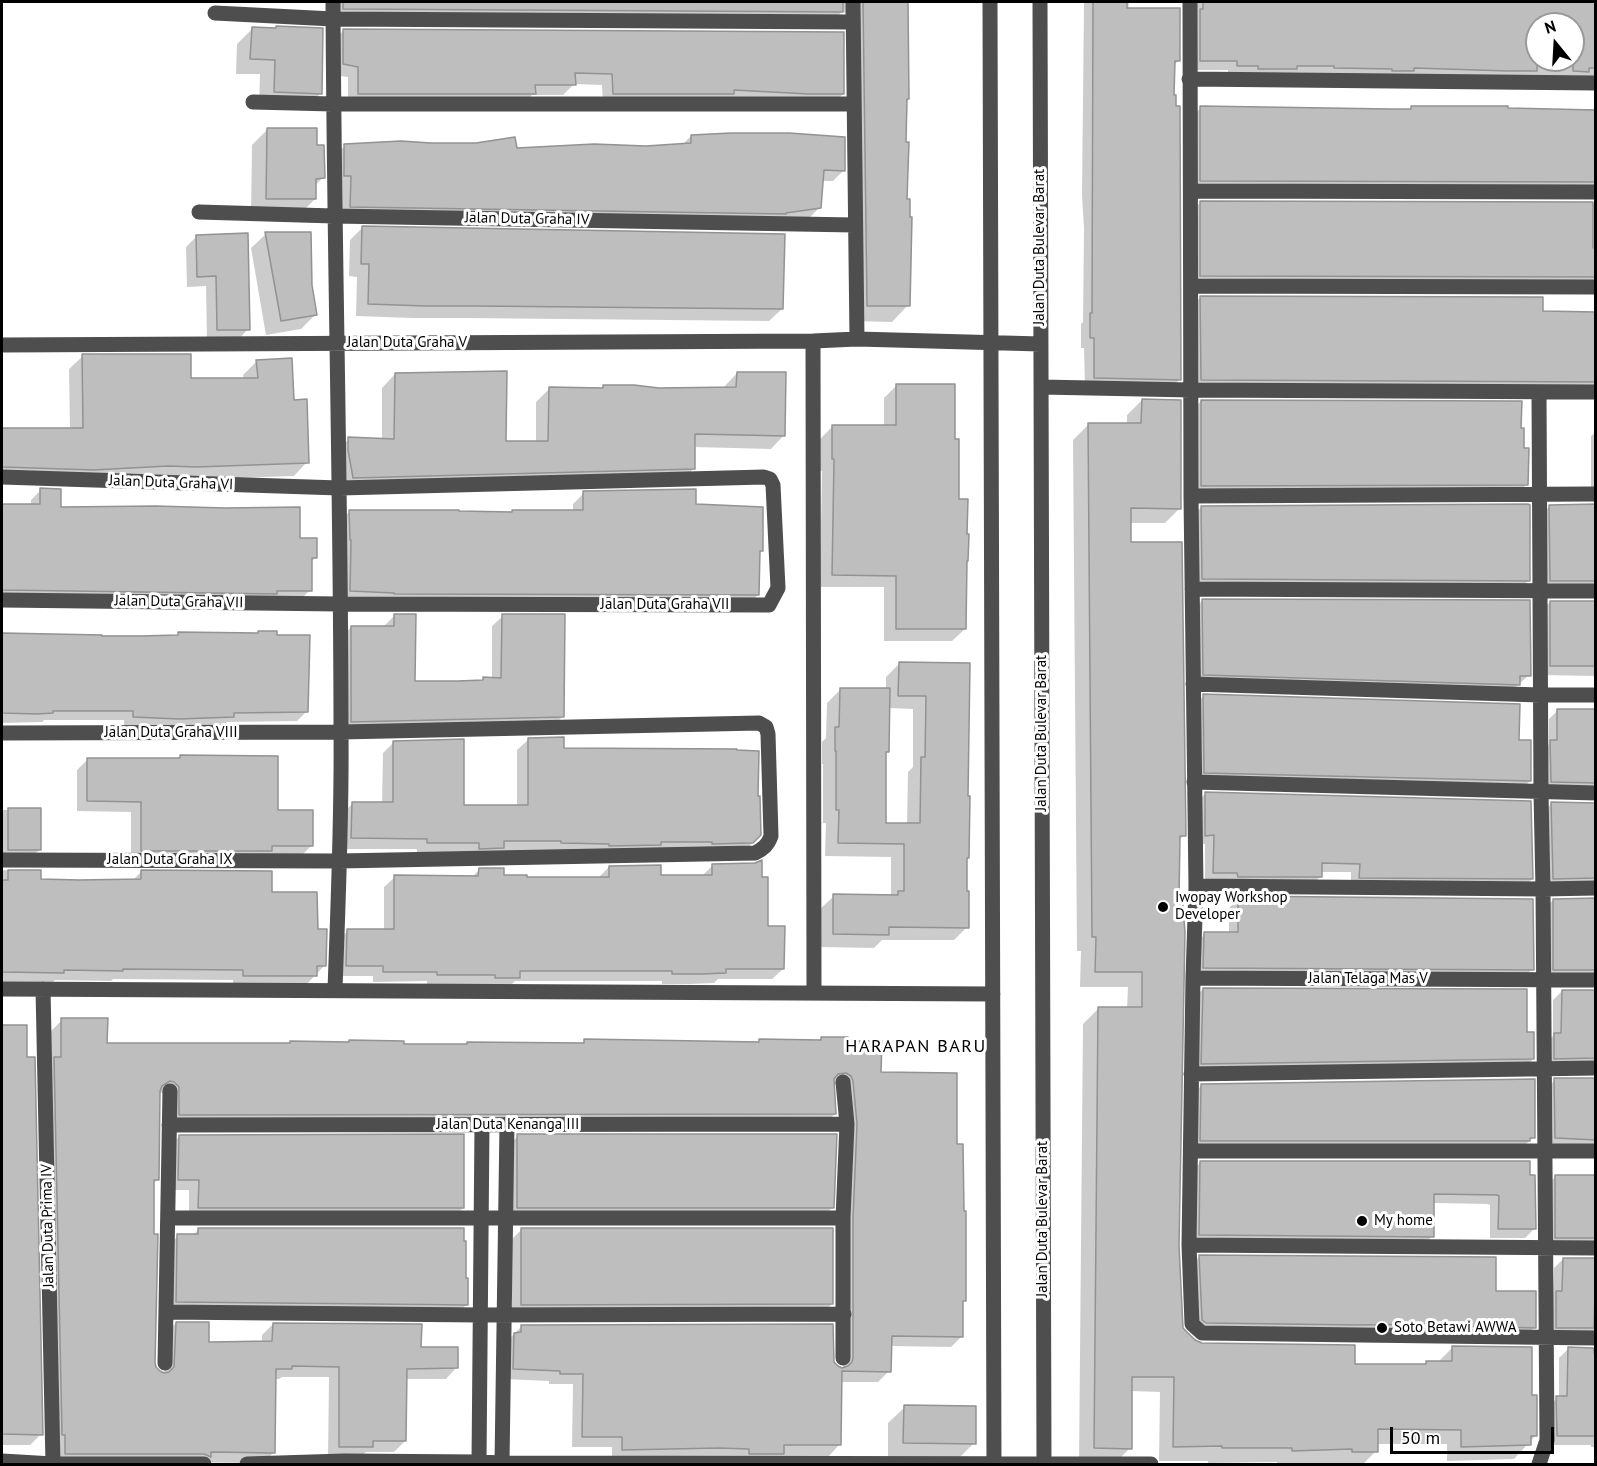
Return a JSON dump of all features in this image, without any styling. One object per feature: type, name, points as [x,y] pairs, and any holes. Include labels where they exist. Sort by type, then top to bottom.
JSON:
[{"type":"street","points":[[333,2],[341,732],[335,990]]},
{"type":"street","points":[[853,2],[857,339]]},
{"type":"street","points":[[990,2],[997,343],[993,994],[994,1463]]},
{"type":"street","name":"Jalan Duta Bulevar Barat","points":[[1040,2],[1037,344],[1041,387],[1044,1464]]},
{"type":"street","points":[[1190,2],[1191,496],[1196,886],[1189,1245],[1192,1324],[1202,1333],[1596,1338]]},
{"type":"street","points":[[215,13],[333,19],[852,22]]},
{"type":"street","points":[[1190,79],[1596,83]]},
{"type":"street","points":[[254,102],[854,104]]},
{"type":"street","points":[[1192,191],[1596,192]]},
{"type":"street","name":"Jalan Duta Graha IV","points":[[199,212],[855,225]]},
{"type":"street","points":[[1191,286],[1596,287]]},
{"type":"street","name":"Jalan Duta Graha V","points":[[2,345],[857,339],[1037,344]]},
{"type":"street","points":[[813,341],[814,993]]},
{"type":"street","points":[[1041,387],[1596,392]]},
{"type":"street","points":[[1539,392],[1540,793],[1543,889],[1547,1440],[1539,1464]]},
{"type":"street","name":"Jalan Duta Graha VI","points":[[2,477],[340,488]]},
{"type":"street","name":"Jalan Duta Graha VII","points":[[2,600],[769,605],[778,588],[773,485],[770,479],[764,477],[340,488]]},
{"type":"street","points":[[1191,496],[1596,494]]},
{"type":"street","points":[[1192,589],[1596,591]]},
{"type":"street","points":[[1193,684],[1596,695]]},
{"type":"street","name":"Jalan Duta Graha VIII","points":[[2,733],[341,732],[759,723],[766,727],[771,836],[763,849],[755,853],[339,861]]},
{"type":"street","points":[[1194,782],[1596,793]]},
{"type":"street","name":"Jalan Duta Graha IX","points":[[2,860],[339,861]]},
{"type":"street","points":[[1196,886],[1596,888]]},
{"type":"street","name":"Jalan Telaga Mas V","points":[[1193,978],[1596,980]]},
{"type":"street","points":[[2,989],[993,994]]},
{"type":"street","name":"Jalan Duta Prima IV","points":[[43,989],[53,1464]]},
{"type":"street","points":[[1191,1074],[1596,1068]]},
{"type":"street","points":[[843,1082],[847,1124],[843,1218],[843,1358]]},
{"type":"street","points":[[165,1363],[170,1091]]},
{"type":"street","points":[[502,1463],[507,1124]]},
{"type":"street","name":"Jalan Duta Kenanga III","points":[[169,1125],[847,1124]]},
{"type":"street","points":[[479,1463],[482,1125]]},
{"type":"street","points":[[1191,1151],[1596,1151]]},
{"type":"street","points":[[168,1218],[843,1218]]},
{"type":"street","points":[[1189,1245],[1596,1248]]},
{"type":"street","points":[[166,1312],[481,1315],[844,1314]]},
{"type":"street","points":[[2,1461],[53,1464],[204,1464]]},
{"type":"street","points":[[247,1464],[1151,1464]]},
{"type":"building","points":[[343,2],[843,2],[843,12],[343,9]]},
{"type":"building","points":[[863,2],[908,2],[909,99],[907,99],[906,142],[909,142],[907,199],[910,199],[910,217],[912,217],[910,306],[867,306]]},
{"type":"building","points":[[1093,2],[1127,2],[1127,8],[1180,8],[1180,61],[1175,61],[1174,95],[1176,95],[1176,106],[1180,106],[1181,380],[1094,378],[1094,338],[1090,338]]},
{"type":"building","points":[[1203,2],[1596,2],[1596,68],[1589,68],[1589,72],[1585,72],[1585,12],[1525,12],[1525,71],[1414,68],[1414,71],[1392,71],[1392,69],[1334,68],[1334,66],[1258,69],[1258,66],[1237,66],[1237,61],[1200,61],[1200,9],[1203,9]]},
{"type":"building","points":[[276,26],[323,28],[322,94],[274,92],[275,60],[250,59],[252,27],[276,28]]},
{"type":"building","points":[[343,29],[844,32],[844,94],[734,90],[734,94],[613,94],[612,74],[575,73],[576,85],[535,85],[536,94],[358,94],[358,67],[343,64]]},
{"type":"building","points":[[1200,106],[1411,109],[1411,106],[1508,106],[1508,108],[1596,110],[1596,182],[1200,181]]},
{"type":"building","points":[[267,128],[317,128],[317,145],[324,145],[325,178],[316,179],[316,199],[266,199]]},
{"type":"building","points":[[789,133],[845,137],[845,171],[824,170],[821,208],[786,214],[350,207],[351,176],[344,176],[344,144],[401,141],[476,143],[515,137],[517,148],[594,144],[646,146],[691,143],[691,135]]},
{"type":"building","points":[[1200,201],[1593,202],[1593,248],[1596,248],[1596,277],[1200,276]]},
{"type":"building","points":[[362,226],[785,234],[783,309],[368,304],[369,264],[361,264]]},
{"type":"building","points":[[265,232],[311,232],[312,285],[317,315],[281,321]]},
{"type":"building","points":[[248,233],[250,330],[217,330],[216,276],[197,277],[196,235]]},
{"type":"building","points":[[1200,296],[1543,297],[1543,311],[1596,312],[1596,382],[1201,380]]},
{"type":"building","points":[[82,354],[191,354],[191,378],[258,378],[256,360],[292,358],[294,400],[307,399],[309,463],[94,470],[2,467],[2,428],[83,428]]},
{"type":"building","points":[[507,371],[506,441],[548,441],[549,387],[603,388],[603,385],[634,385],[659,388],[736,387],[737,372],[786,372],[785,436],[695,434],[695,469],[353,478],[348,437],[394,439],[395,373]]},
{"type":"building","points":[[896,384],[955,384],[955,439],[959,439],[959,499],[968,499],[966,629],[896,629],[896,576],[832,575],[834,459],[832,459],[832,425],[896,425]]},
{"type":"building","points":[[1142,399],[1181,400],[1181,509],[1131,508],[1131,542],[1182,542],[1186,836],[1180,836],[1179,898],[1183,898],[1185,932],[1179,1245],[1183,1328],[1195,1340],[1202,1343],[1355,1345],[1355,1364],[1426,1364],[1426,1361],[1452,1361],[1452,1346],[1532,1347],[1532,1395],[1537,1395],[1537,1436],[1531,1436],[1531,1445],[1461,1447],[1461,1430],[1378,1429],[1378,1452],[1352,1452],[1352,1449],[1292,1451],[1292,1448],[1173,1447],[1174,1377],[1132,1377],[1132,1449],[1094,1448],[1098,1007],[1142,1007],[1142,972],[1095,972],[1096,937],[1092,937],[1088,423],[1141,423]]},
{"type":"building","points":[[1201,400],[1522,401],[1521,428],[1524,428],[1524,448],[1529,448],[1528,485],[1201,486]]},
{"type":"building","points":[[40,488],[61,489],[61,507],[300,507],[300,538],[317,538],[317,558],[312,558],[312,591],[277,591],[277,594],[2,590],[2,504],[40,504]]},
{"type":"building","points":[[696,489],[696,504],[763,507],[763,551],[760,551],[759,595],[394,594],[350,591],[349,510],[512,512],[512,510],[583,510],[583,491]]},
{"type":"building","points":[[1596,504],[1596,581],[1550,581],[1549,505]]},
{"type":"building","points":[[1530,505],[1530,581],[1202,579],[1201,506]]},
{"type":"building","points":[[1202,599],[1530,600],[1531,676],[1520,676],[1520,685],[1203,675]]},
{"type":"building","points":[[1550,601],[1596,601],[1596,666],[1550,666]]},
{"type":"building","points":[[394,614],[416,614],[415,681],[458,681],[483,680],[483,677],[501,678],[502,614],[565,614],[564,717],[351,722],[351,626],[394,626]]},
{"type":"building","points":[[258,631],[277,631],[277,635],[310,635],[308,712],[234,713],[234,717],[179,719],[133,717],[133,711],[2,713],[2,633],[141,636],[178,635],[178,632],[258,633]]},
{"type":"building","points":[[899,662],[970,663],[968,796],[970,796],[969,858],[967,858],[969,928],[889,927],[889,935],[833,934],[833,894],[898,895],[898,891],[904,891],[904,844],[838,843],[839,810],[836,810],[835,727],[839,727],[840,688],[890,688],[889,752],[886,752],[886,823],[920,823],[921,757],[925,757],[926,696],[898,696]]},
{"type":"building","points":[[1203,694],[1520,704],[1519,740],[1531,740],[1531,781],[1204,773]]},
{"type":"building","points":[[1557,709],[1596,709],[1596,783],[1551,782],[1550,740],[1557,740]]},
{"type":"building","points":[[564,737],[564,748],[759,751],[758,796],[760,796],[761,835],[753,843],[661,842],[661,845],[609,846],[609,844],[561,843],[561,841],[504,841],[504,848],[479,849],[479,843],[427,843],[427,839],[351,838],[352,802],[393,802],[393,741],[464,739],[464,805],[528,805],[528,738]]},
{"type":"building","points":[[180,755],[278,756],[278,810],[313,810],[313,846],[272,846],[272,851],[141,851],[141,802],[87,801],[87,758],[180,758]]},
{"type":"building","points":[[1205,792],[1531,801],[1533,879],[1359,878],[1360,864],[1322,863],[1322,877],[1238,877],[1237,873],[1213,873],[1214,835],[1205,836]]},
{"type":"building","points":[[1551,802],[1596,803],[1596,878],[1553,879]]},
{"type":"building","points":[[8,808],[41,808],[41,850],[8,850]]},
{"type":"building","points":[[762,860],[762,877],[768,877],[768,926],[785,926],[784,969],[726,969],[726,973],[702,974],[672,974],[672,971],[520,971],[520,978],[495,978],[495,975],[383,972],[383,966],[346,966],[347,929],[394,929],[394,875],[478,876],[479,868],[504,868],[504,875],[527,875],[527,877],[609,877],[609,866],[661,865],[661,875],[712,875],[712,864],[755,863]]},
{"type":"building","points":[[8,870],[41,870],[41,879],[79,880],[141,879],[141,870],[272,871],[272,892],[317,892],[318,929],[327,929],[326,966],[317,966],[317,976],[243,976],[243,970],[123,969],[123,971],[64,970],[64,973],[2,972],[2,880],[8,880]]},
{"type":"building","points":[[1238,896],[1533,899],[1534,970],[1203,968],[1204,932],[1238,932]]},
{"type":"building","points":[[1596,898],[1596,970],[1553,970],[1553,899]]},
{"type":"building","points":[[1203,988],[1527,989],[1527,1032],[1534,1032],[1534,1059],[1201,1064]]},
{"type":"building","points":[[1562,990],[1596,990],[1596,1058],[1554,1059],[1554,1033],[1561,1033]]},
{"type":"building","points":[[61,1018],[108,1018],[107,1043],[290,1043],[290,1041],[349,1042],[349,1040],[404,1041],[404,1044],[467,1044],[467,1042],[584,1043],[584,1039],[759,1042],[759,1039],[821,1040],[821,1037],[848,1037],[848,1041],[882,1041],[881,1072],[957,1073],[957,1144],[963,1144],[964,1211],[966,1211],[966,1301],[963,1301],[963,1337],[892,1336],[891,1372],[842,1371],[841,1445],[784,1445],[784,1454],[749,1454],[749,1449],[719,1448],[622,1450],[622,1437],[582,1437],[583,1374],[513,1369],[514,1333],[521,1332],[521,1325],[833,1324],[834,1362],[842,1368],[848,1366],[853,1358],[853,1218],[857,1124],[853,1081],[846,1073],[838,1074],[834,1079],[836,1114],[179,1115],[179,1087],[170,1081],[162,1086],[160,1091],[159,1180],[154,1180],[154,1234],[158,1234],[155,1363],[160,1371],[169,1372],[174,1367],[176,1322],[209,1322],[209,1342],[272,1341],[273,1323],[422,1324],[421,1347],[458,1347],[458,1368],[407,1369],[406,1441],[373,1441],[373,1447],[339,1447],[339,1367],[292,1366],[292,1369],[276,1369],[275,1453],[211,1452],[211,1457],[204,1454],[65,1454],[65,1435],[62,1435],[54,1057],[61,1057]]},
{"type":"building","points":[[2,1025],[27,1025],[27,1057],[35,1057],[43,1435],[2,1434]]},
{"type":"building","points":[[1554,1078],[1596,1078],[1596,1140],[1555,1138]]},
{"type":"building","points":[[1535,1079],[1535,1138],[1530,1138],[1530,1141],[1200,1141],[1201,1084]]},
{"type":"building","points":[[464,1134],[464,1208],[198,1208],[199,1180],[178,1180],[179,1135]]},
{"type":"building","points":[[517,1134],[837,1134],[834,1208],[517,1208]]},
{"type":"building","points":[[1200,1161],[1530,1161],[1530,1175],[1535,1175],[1536,1229],[1498,1229],[1499,1196],[1497,1195],[1434,1194],[1434,1237],[1199,1235]]},
{"type":"building","points":[[1555,1175],[1596,1175],[1596,1238],[1555,1238]]},
{"type":"building","points":[[198,1228],[464,1228],[468,1305],[176,1302],[177,1234],[198,1234]]},
{"type":"building","points":[[521,1228],[833,1228],[833,1304],[521,1305]]},
{"type":"building","points":[[1199,1255],[1496,1257],[1496,1291],[1536,1291],[1536,1328],[1452,1326],[1452,1324],[1206,1323],[1202,1320]]},
{"type":"building","points":[[1563,1258],[1596,1258],[1594,1328],[1556,1328],[1556,1291],[1562,1291]]},
{"type":"building","points":[[1568,1347],[1594,1348],[1594,1353],[1596,1353],[1595,1436],[1557,1436],[1556,1396],[1567,1396]]},
{"type":"building","points":[[904,1405],[976,1406],[976,1444],[903,1443]]},
{"type":"place","name":"Iwopay Workshop Developer","points":[[1163,907]]},
{"type":"place","name":"My home","points":[[1362,1221]]},
{"type":"place","name":"Soto Betawi AWWA","points":[[1382,1328]]},
{"type":"district","name":"HARAPAN BARU","points":[[916,1047]]}]
